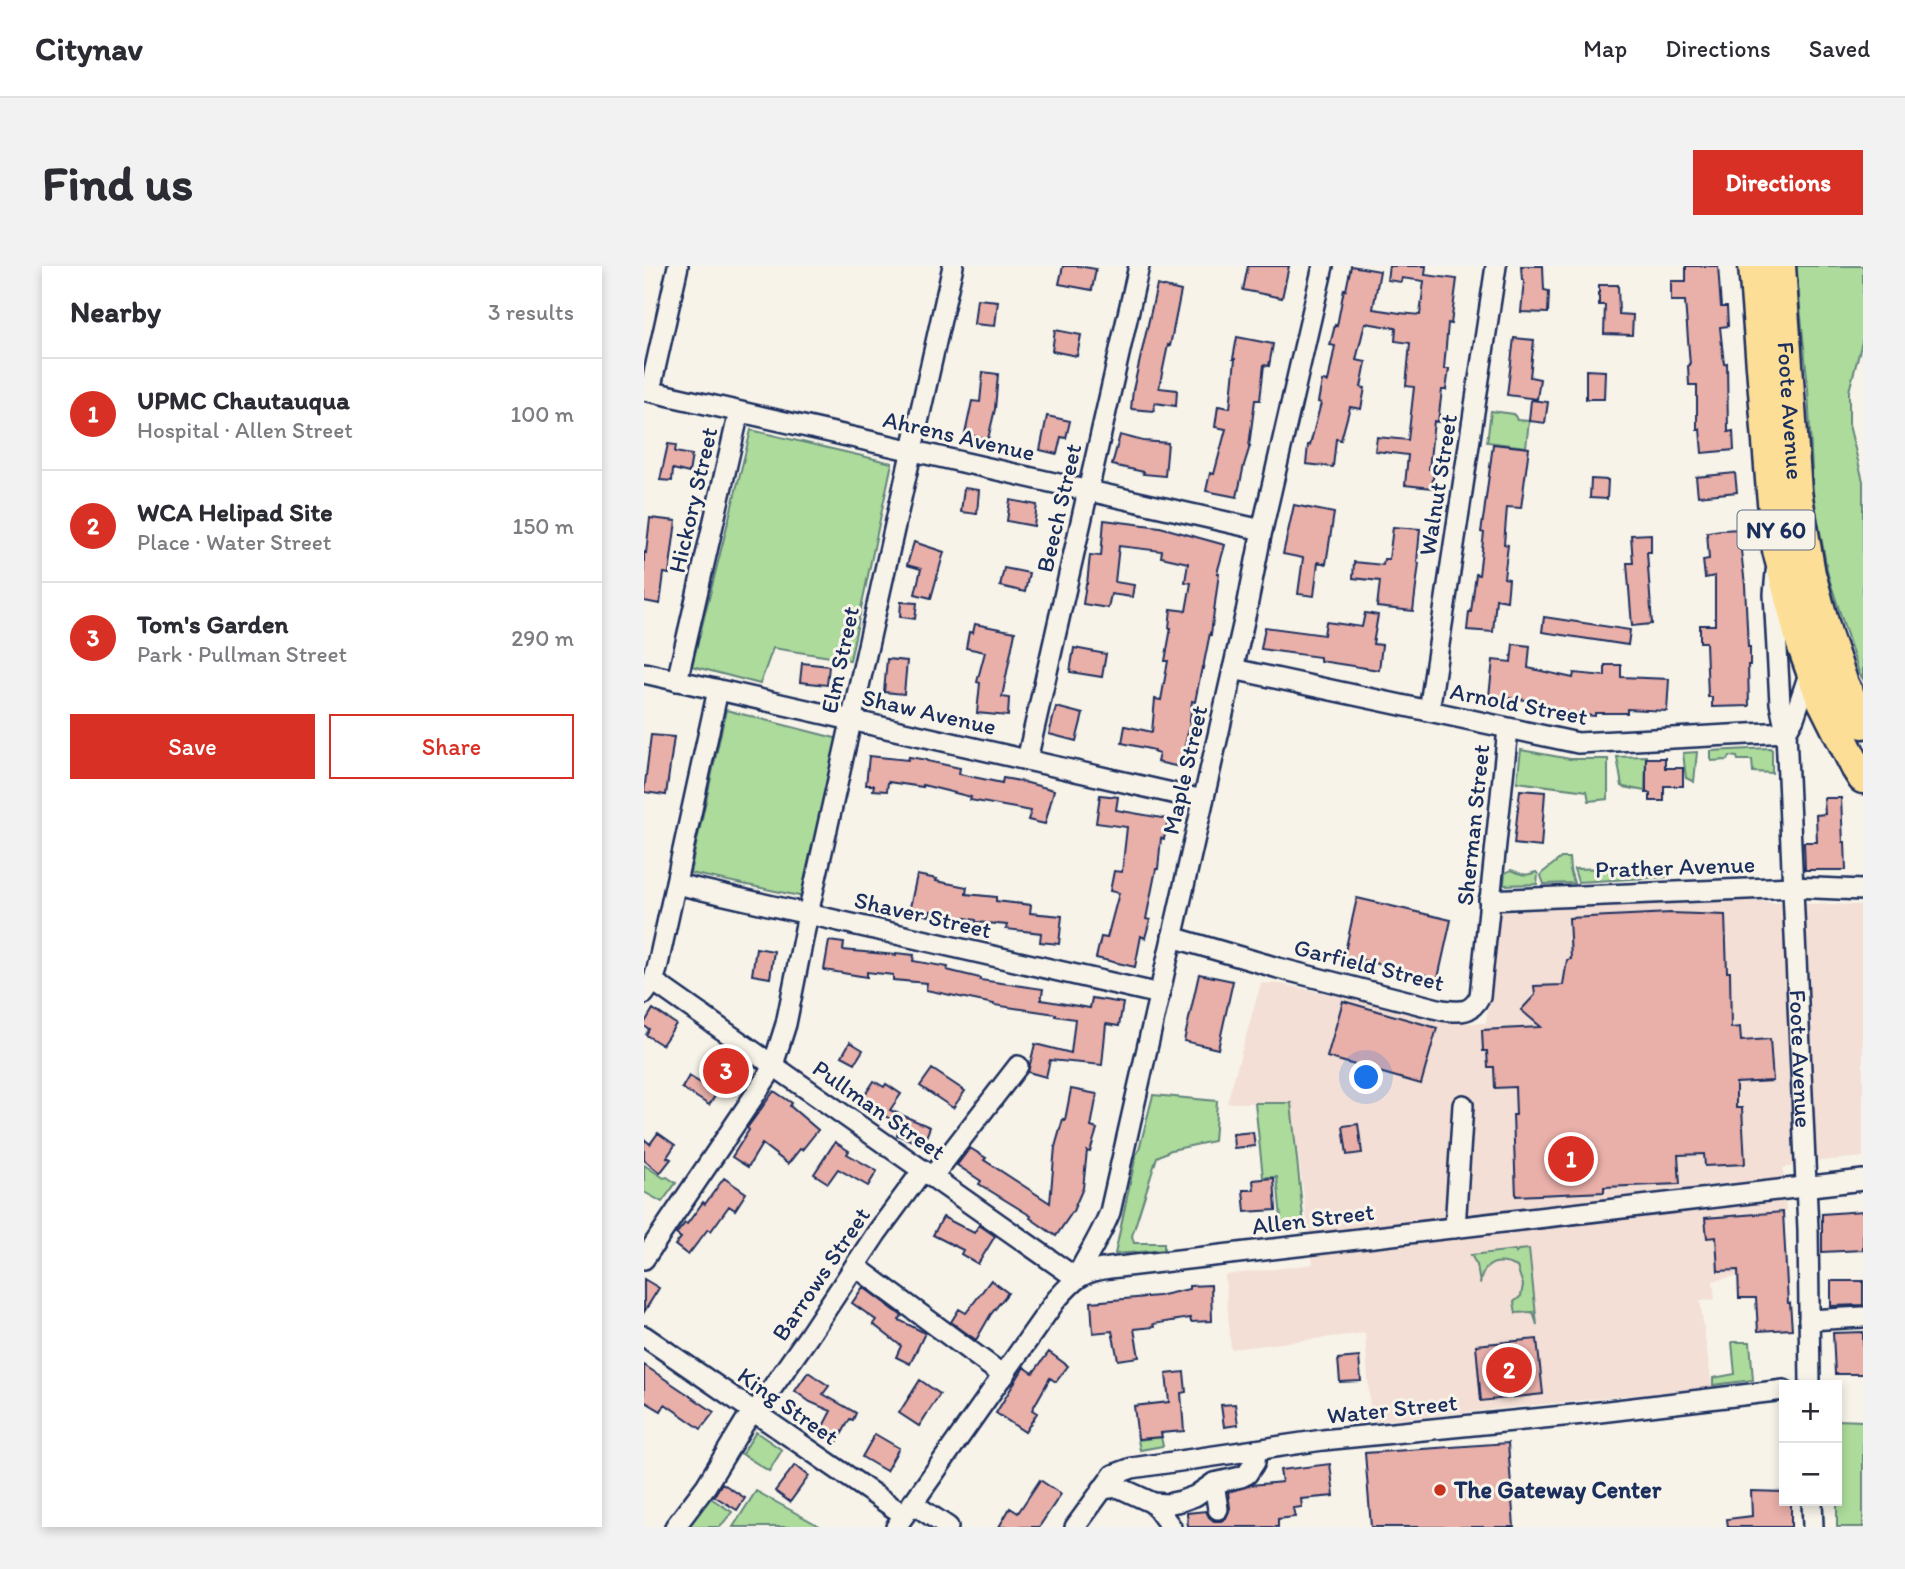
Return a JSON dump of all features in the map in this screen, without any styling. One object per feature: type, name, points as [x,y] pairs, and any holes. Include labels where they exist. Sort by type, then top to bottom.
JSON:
[{"type":"highway","name":"Foote Avenue","points":[[1754,266],[1778,551],[1802,644],[1821,697],[1863,778]]},
{"type":"highway","name":"Foote Avenue","points":[[1780,266],[1796,492],[1810,574],[1826,637],[1843,684],[1863,723]]},
{"type":"street","points":[[647,391],[678,266]]},
{"type":"street","name":"Elm Street","points":[[644,1259],[766,1077],[773,1065],[786,1024],[808,914],[953,266]]},
{"type":"street","name":"Beech Street","points":[[1027,760],[1139,266]]},
{"type":"street","name":"Maple Street","points":[[1076,1278],[1111,1212],[1203,800],[1240,670],[1262,530],[1324,266]]},
{"type":"street","name":"Walnut Street","points":[[1429,711],[1496,266]]},
{"type":"street","name":"Ahrens Avenue","points":[[647,391],[1262,530]]},
{"type":"street","name":"Hickory Street","points":[[677,681],[739,412]]},
{"type":"street","name":"Foote Avenue","points":[[1778,551],[1774,594],[1780,703],[1786,732],[1806,1187],[1810,1380]]},
{"type":"street","name":"Foote Avenue","points":[[1786,732],[1826,637]]},
{"type":"street","name":"Arnold Street","points":[[1240,670],[1578,743],[1786,732]]},
{"type":"street","name":"Shaw Avenue","points":[[644,673],[1203,800]]},
{"type":"street","points":[[649,988],[676,884],[718,690]]},
{"type":"street","name":"Sherman Street","points":[[1486,925],[1508,729]]},
{"type":"street","name":"Shaver Street","points":[[676,884],[1160,993]]},
{"type":"street","name":"Prather Avenue","points":[[1489,900],[1792,887],[1863,890]]},
{"type":"street","name":"Garfield Street","points":[[1172,937],[1278,968],[1442,1010],[1463,1012],[1473,1008],[1480,996],[1486,925]]},
{"type":"street","name":"Pullman Street","points":[[649,988],[773,1065],[1076,1278]]},
{"type":"street","name":"Barrows Street","points":[[675,1527],[706,1486],[876,1234],[1018,1066]]},
{"type":"street","points":[[1455,1228],[1463,1105]]},
{"type":"street","name":"Allen Street","points":[[1076,1278],[1103,1269],[1863,1180]]},
{"type":"street","points":[[855,1266],[1003,1376]]},
{"type":"street","points":[[904,1515],[1056,1300],[1076,1278]]},
{"type":"street","points":[[1810,1320],[1863,1317]]},
{"type":"street","name":"King Street","points":[[644,1336],[753,1414],[904,1515],[948,1527]]},
{"type":"street","name":"Water Street","points":[[1075,1527],[1112,1475],[1120,1471],[1323,1440],[1583,1414],[1779,1391]]},
{"type":"street","points":[[1102,1489],[1118,1487],[1153,1503],[1181,1501],[1195,1496],[1214,1483],[1241,1478],[1247,1474],[1255,1462],[1256,1450]]},
{"type":"street","points":[[1214,1483],[1218,1508]]},
{"type":"street","points":[[1153,1503],[1171,1527]]},
{"type":"street","points":[[1812,1506],[1812,1527]]},
{"type":"shaded area","points":[[1741,898],[1774,903],[1863,905],[1863,1157],[1783,1168],[1787,1266],[1713,1281],[1715,1299],[1700,1301],[1712,1387],[1371,1422],[1365,1333],[1231,1349],[1225,1275],[1313,1264],[1291,1103],[1227,1103],[1261,983],[1281,984],[1468,1023],[1486,1023],[1501,906],[1637,904]]},
{"type":"green space","points":[[1796,266],[1863,266],[1863,338],[1849,391],[1849,425],[1863,481],[1863,679],[1828,575],[1813,493],[1808,388]]},
{"type":"green space","points":[[1491,411],[1514,414],[1517,420],[1529,421],[1526,447],[1487,442]]},
{"type":"green space","points":[[751,430],[892,463],[850,660],[773,648],[760,684],[692,666]]},
{"type":"green space","points":[[726,710],[839,739],[804,897],[690,873]]},
{"type":"green space","points":[[1770,748],[1772,773],[1753,772],[1752,760],[1738,760],[1737,757],[1711,761],[1711,751]]},
{"type":"green space","points":[[1521,750],[1570,759],[1608,759],[1608,799],[1589,801],[1587,791],[1517,782]]},
{"type":"green space","points":[[1697,752],[1694,782],[1686,778],[1683,753]]},
{"type":"green space","points":[[1646,756],[1645,791],[1622,786],[1617,757]]},
{"type":"green space","points":[[1561,858],[1569,858],[1574,883],[1544,884],[1542,873]]},
{"type":"green space","points":[[1654,867],[1655,871],[1666,874],[1666,877],[1578,882],[1574,869]]},
{"type":"green space","points":[[1511,870],[1526,875],[1536,872],[1537,884],[1505,885],[1505,873]]},
{"type":"green space","points":[[722,1052],[745,1069],[728,1090],[707,1073]]},
{"type":"green space","points":[[1153,1095],[1217,1101],[1214,1141],[1171,1150],[1157,1157],[1132,1236],[1134,1243],[1164,1243],[1164,1250],[1115,1254],[1136,1155]]},
{"type":"green space","points":[[1255,1103],[1291,1103],[1304,1226],[1282,1229],[1277,1177],[1263,1177]]},
{"type":"green space","points":[[644,1165],[676,1183],[662,1202],[644,1192]]},
{"type":"green space","points":[[1529,1249],[1537,1325],[1533,1312],[1516,1313],[1514,1302],[1521,1296],[1523,1285],[1517,1267],[1504,1263],[1492,1264],[1484,1271],[1480,1284],[1477,1265],[1471,1255],[1515,1250],[1516,1253],[1518,1250]]},
{"type":"green space","points":[[1732,1342],[1750,1342],[1753,1380],[1713,1385],[1713,1378],[1735,1374]]},
{"type":"green space","points":[[1842,1420],[1863,1421],[1863,1527],[1837,1527],[1837,1506],[1842,1506]]},
{"type":"green space","points":[[756,1432],[782,1450],[769,1471],[742,1454]]},
{"type":"green space","points":[[1161,1437],[1163,1446],[1140,1450],[1138,1440]]},
{"type":"green space","points":[[756,1491],[821,1527],[733,1527]]},
{"type":"green space","points":[[709,1497],[732,1512],[720,1527],[688,1527]]},
{"type":"building","points":[[1063,266],[1096,269],[1092,290],[1059,284]]},
{"type":"building","points":[[1248,266],[1289,266],[1282,298],[1243,290]]},
{"type":"building","points":[[1351,266],[1380,271],[1373,309],[1400,313],[1420,315],[1424,281],[1402,278],[1401,282],[1387,280],[1389,266],[1426,266],[1425,275],[1457,279],[1451,324],[1448,323],[1444,369],[1449,369],[1446,390],[1442,390],[1438,422],[1434,421],[1429,469],[1434,469],[1432,488],[1405,485],[1408,455],[1375,451],[1377,437],[1408,440],[1414,387],[1406,386],[1410,343],[1395,341],[1396,328],[1365,323],[1356,360],[1366,362],[1361,387],[1365,388],[1361,409],[1350,407],[1341,440],[1336,439],[1333,467],[1306,464],[1308,445],[1321,403],[1318,402],[1322,381],[1328,382],[1335,346],[1330,345]]},
{"type":"building","points":[[1521,266],[1543,266],[1544,290],[1549,291],[1548,313],[1521,312],[1524,280]]},
{"type":"building","points":[[1686,266],[1718,266],[1721,307],[1727,307],[1728,326],[1720,327],[1724,364],[1727,363],[1728,432],[1733,431],[1734,450],[1702,453],[1700,429],[1697,429],[1697,385],[1689,385],[1685,301],[1671,301],[1671,281],[1686,281]]},
{"type":"building","points":[[1157,285],[1181,291],[1159,388],[1177,390],[1176,406],[1155,403],[1154,411],[1131,409],[1133,390]]},
{"type":"building","points":[[1599,285],[1618,285],[1619,314],[1633,315],[1632,335],[1604,334],[1605,305],[1599,305]]},
{"type":"building","points":[[977,299],[998,301],[995,326],[974,324]]},
{"type":"building","points":[[1055,330],[1081,335],[1077,356],[1052,351]]},
{"type":"building","points":[[1237,337],[1273,344],[1269,366],[1264,365],[1260,400],[1255,400],[1250,446],[1237,497],[1206,491],[1210,473],[1214,474],[1226,429],[1215,427],[1218,406],[1230,408]]},
{"type":"building","points":[[1514,338],[1534,340],[1530,377],[1540,379],[1537,399],[1507,395]]},
{"type":"building","points":[[1586,370],[1605,371],[1604,399],[1586,399]]},
{"type":"building","points":[[983,372],[998,374],[995,409],[988,439],[965,434],[972,401],[980,402]]},
{"type":"building","points":[[1531,400],[1548,402],[1545,423],[1529,421]]},
{"type":"building","points":[[1047,416],[1070,421],[1066,438],[1061,437],[1057,454],[1040,450]]},
{"type":"building","points":[[1120,435],[1143,441],[1168,443],[1165,476],[1143,474],[1144,472],[1112,465]]},
{"type":"building","points":[[668,444],[676,445],[675,452],[692,455],[689,473],[673,469],[672,481],[660,480]]},
{"type":"building","points":[[1493,444],[1529,448],[1521,508],[1507,507],[1504,544],[1508,545],[1504,578],[1509,579],[1507,601],[1496,599],[1493,632],[1467,630],[1476,574],[1479,575],[1484,533],[1481,532]]},
{"type":"building","points":[[1735,473],[1737,492],[1698,496],[1696,477]]},
{"type":"building","points":[[1591,479],[1608,480],[1607,499],[1590,498]]},
{"type":"building","points":[[964,488],[979,490],[977,514],[961,512]]},
{"type":"building","points":[[1010,500],[1037,505],[1034,526],[1007,521]]},
{"type":"building","points":[[1294,505],[1334,513],[1326,564],[1318,562],[1314,596],[1298,594],[1303,558],[1283,554]]},
{"type":"building","points":[[650,518],[676,521],[669,574],[664,573],[660,604],[644,601],[644,552],[646,553]]},
{"type":"building","points":[[1104,520],[1160,527],[1225,545],[1217,573],[1211,634],[1195,702],[1192,701],[1180,767],[1157,762],[1159,754],[1153,752],[1154,750],[1122,743],[1125,726],[1152,732],[1155,699],[1161,700],[1168,661],[1165,661],[1171,628],[1171,609],[1186,611],[1191,583],[1185,582],[1188,563],[1161,557],[1162,551],[1119,546],[1115,582],[1134,585],[1132,597],[1111,594],[1108,608],[1083,604],[1090,555],[1101,556]]},
{"type":"building","points":[[1393,527],[1420,529],[1413,611],[1377,607],[1380,581],[1353,578],[1354,562],[1383,565],[1384,559],[1389,559]]},
{"type":"building","points":[[1742,529],[1743,542],[1740,542],[1750,647],[1749,706],[1712,707],[1712,697],[1708,697],[1706,642],[1700,642],[1700,625],[1715,625],[1715,576],[1705,578],[1703,560],[1709,559],[1707,532]]},
{"type":"building","points":[[1651,534],[1651,552],[1647,552],[1652,624],[1632,626],[1627,563],[1633,563],[1631,535]]},
{"type":"building","points":[[914,542],[944,552],[931,598],[915,594],[921,569],[907,565]]},
{"type":"building","points":[[1004,568],[1029,573],[1025,592],[1000,586]]},
{"type":"building","points":[[901,602],[917,603],[915,619],[900,617]]},
{"type":"building","points":[[1365,613],[1378,615],[1373,644],[1382,645],[1379,670],[1320,661],[1320,657],[1261,649],[1265,627],[1324,635],[1326,622],[1362,627]]},
{"type":"building","points":[[1544,617],[1630,630],[1628,645],[1542,632]]},
{"type":"building","points":[[975,624],[1015,632],[1002,697],[1009,698],[1008,716],[977,713],[980,683],[977,682],[985,652],[966,648],[969,632],[973,633]]},
{"type":"building","points":[[1513,644],[1530,646],[1528,668],[1573,678],[1574,673],[1605,676],[1605,665],[1621,665],[1621,677],[1669,679],[1667,711],[1627,709],[1627,713],[1595,713],[1595,716],[1570,714],[1526,704],[1526,700],[1489,696],[1493,660],[1511,662]]},
{"type":"building","points":[[1074,648],[1106,654],[1102,677],[1070,672]]},
{"type":"building","points":[[887,659],[907,661],[904,694],[884,692]]},
{"type":"building","points":[[802,663],[829,666],[827,685],[800,682]]},
{"type":"building","points":[[1056,707],[1083,714],[1076,741],[1049,734]]},
{"type":"building","points":[[651,735],[674,737],[666,795],[644,792]]},
{"type":"building","points":[[869,756],[927,760],[960,768],[959,774],[1002,783],[1003,778],[1054,790],[1045,824],[1028,820],[1031,811],[970,800],[971,797],[923,785],[888,782],[887,791],[873,790],[874,785],[866,785]]},
{"type":"building","points":[[1646,758],[1665,758],[1665,768],[1683,768],[1683,786],[1664,786],[1664,801],[1650,801],[1650,793],[1646,793]]},
{"type":"building","points":[[1520,790],[1545,792],[1541,847],[1514,844]]},
{"type":"building","points":[[1100,795],[1118,797],[1116,810],[1168,819],[1164,839],[1161,838],[1158,869],[1146,919],[1150,920],[1145,938],[1141,936],[1135,967],[1096,958],[1101,937],[1107,938],[1119,893],[1110,891],[1114,871],[1122,872],[1127,827],[1096,823]]},
{"type":"building","points":[[1824,798],[1841,798],[1846,870],[1805,870],[1804,842],[1817,842],[1816,815],[1825,814]]},
{"type":"building","points":[[917,875],[967,887],[966,894],[1031,905],[1030,913],[1062,916],[1059,944],[1040,942],[1041,933],[1006,929],[1007,925],[976,922],[930,911],[929,916],[909,912]]},
{"type":"building","points":[[1357,898],[1451,920],[1438,978],[1344,956]]},
{"type":"building","points":[[1671,913],[1725,915],[1731,1028],[1740,1027],[1741,1041],[1770,1039],[1773,1081],[1736,1083],[1736,1108],[1742,1108],[1745,1164],[1705,1166],[1704,1154],[1678,1155],[1680,1184],[1604,1187],[1604,1192],[1516,1196],[1513,1115],[1516,1115],[1515,1087],[1495,1088],[1494,1067],[1488,1067],[1487,1051],[1483,1051],[1482,1030],[1541,1027],[1521,1010],[1535,995],[1534,986],[1563,985],[1567,960],[1571,959],[1569,918]]},
{"type":"building","points":[[829,941],[844,943],[843,950],[914,955],[913,961],[948,967],[947,970],[980,980],[1043,989],[1041,1000],[1090,1008],[1092,998],[1123,1003],[1119,1026],[1106,1024],[1102,1065],[1050,1060],[1046,1077],[1028,1072],[1035,1044],[1071,1053],[1075,1019],[926,990],[927,983],[893,980],[893,975],[867,972],[867,977],[824,970]]},
{"type":"building","points":[[756,948],[774,951],[770,978],[752,975]]},
{"type":"building","points":[[1199,974],[1233,981],[1218,1049],[1184,1041]]},
{"type":"building","points":[[1343,1001],[1437,1028],[1421,1084],[1327,1057]]},
{"type":"building","points":[[653,1009],[676,1024],[662,1045],[646,1035],[649,1029],[644,1024]]},
{"type":"building","points":[[850,1042],[863,1050],[855,1063],[842,1056]]},
{"type":"building","points":[[932,1069],[965,1091],[953,1108],[920,1086]]},
{"type":"building","points":[[689,1076],[717,1093],[709,1105],[682,1088]]},
{"type":"building","points":[[874,1081],[884,1087],[886,1084],[901,1094],[890,1110],[930,1127],[923,1145],[897,1135],[901,1126],[871,1107],[873,1105],[863,1098]]},
{"type":"building","points":[[1071,1089],[1097,1094],[1091,1127],[1097,1129],[1090,1152],[1087,1151],[1083,1188],[1073,1211],[1056,1236],[1030,1218],[1031,1216],[979,1184],[981,1181],[957,1165],[970,1148],[1050,1203],[1055,1147],[1063,1119],[1065,1120]]},
{"type":"building","points":[[774,1091],[792,1103],[790,1106],[818,1130],[788,1164],[762,1144],[748,1167],[732,1157],[749,1130],[747,1128]]},
{"type":"building","points":[[1358,1124],[1362,1153],[1347,1155],[1343,1126]]},
{"type":"building","points":[[1253,1132],[1255,1146],[1234,1148],[1233,1134]]},
{"type":"building","points":[[658,1133],[675,1145],[667,1157],[671,1159],[660,1173],[644,1160],[644,1139],[650,1144]]},
{"type":"building","points":[[835,1142],[849,1151],[847,1154],[877,1171],[868,1186],[838,1169],[828,1183],[814,1174]]},
{"type":"building","points":[[724,1178],[746,1193],[735,1210],[729,1206],[711,1231],[708,1229],[688,1255],[675,1245],[681,1238],[676,1234],[703,1202],[705,1204]]},
{"type":"building","points":[[1274,1178],[1276,1210],[1245,1212],[1243,1190],[1254,1190],[1253,1180]]},
{"type":"building","points":[[1863,1211],[1863,1250],[1822,1252],[1822,1214]]},
{"type":"building","points":[[1783,1212],[1792,1329],[1758,1331],[1756,1298],[1739,1298],[1738,1270],[1718,1271],[1716,1237],[1707,1238],[1705,1218]]},
{"type":"building","points":[[943,1217],[974,1233],[979,1225],[995,1236],[978,1264],[961,1254],[963,1250],[933,1235]]},
{"type":"building","points":[[644,1279],[659,1288],[644,1312]]},
{"type":"building","points":[[991,1280],[1008,1293],[991,1314],[976,1340],[951,1322],[959,1309],[966,1313]]},
{"type":"building","points":[[1831,1281],[1863,1281],[1863,1305],[1831,1306]]},
{"type":"building","points":[[1211,1285],[1212,1321],[1191,1322],[1190,1318],[1134,1329],[1139,1357],[1118,1360],[1112,1331],[1093,1333],[1091,1302],[1158,1296],[1189,1289],[1189,1286]]},
{"type":"building","points":[[863,1287],[902,1316],[899,1320],[925,1333],[910,1364],[896,1357],[901,1346],[873,1324],[876,1320],[852,1303]]},
{"type":"building","points":[[1863,1332],[1863,1374],[1835,1374],[1833,1333]]},
{"type":"building","points":[[1537,1339],[1543,1394],[1481,1401],[1476,1345]]},
{"type":"building","points":[[1049,1352],[1068,1366],[1056,1382],[1050,1378],[1032,1410],[1037,1413],[1025,1432],[996,1413],[1024,1367],[1033,1373]]},
{"type":"building","points":[[1359,1357],[1361,1381],[1340,1382],[1338,1359]]},
{"type":"building","points":[[644,1365],[714,1412],[701,1429],[665,1404],[661,1411],[644,1401]]},
{"type":"building","points":[[808,1372],[829,1386],[823,1394],[856,1413],[837,1442],[820,1432],[831,1411],[810,1402],[795,1391]]},
{"type":"building","points":[[1184,1372],[1186,1392],[1181,1393],[1184,1431],[1161,1433],[1162,1437],[1138,1439],[1134,1406],[1169,1402],[1166,1374]]},
{"type":"building","points":[[920,1380],[940,1394],[919,1426],[899,1413]]},
{"type":"building","points":[[1235,1404],[1238,1425],[1224,1427],[1221,1405]]},
{"type":"building","points":[[875,1434],[899,1448],[886,1471],[862,1457]]},
{"type":"building","name":"The Gateway Center","points":[[1508,1443],[1514,1527],[1371,1527],[1365,1453]]},
{"type":"building","points":[[1330,1464],[1334,1496],[1301,1499],[1302,1507],[1293,1508],[1295,1517],[1278,1519],[1278,1527],[1188,1527],[1187,1513],[1206,1511],[1214,1521],[1226,1518],[1230,1508],[1228,1492],[1251,1485],[1282,1482],[1280,1470]]},
{"type":"building","points":[[795,1465],[809,1476],[790,1502],[775,1491]]},
{"type":"building","points":[[1040,1480],[1061,1494],[1039,1527],[999,1527],[1010,1508],[1018,1513]]},
{"type":"building","points":[[722,1483],[745,1498],[737,1510],[714,1496]]},
{"type":"building","points":[[1751,1491],[1779,1492],[1779,1506],[1791,1506],[1791,1527],[1728,1527],[1727,1519],[1752,1516]]},
{"type":"place","name":"Tom's Garden","points":[[726,1071]]},
{"type":"place","name":"UPMC Chautauqua","points":[[1571,1159]]},
{"type":"place","name":"WCA Helipad Site","points":[[1509,1370]]},
{"type":"place","name":"The Gateway Center","points":[[1440,1490]]}]
